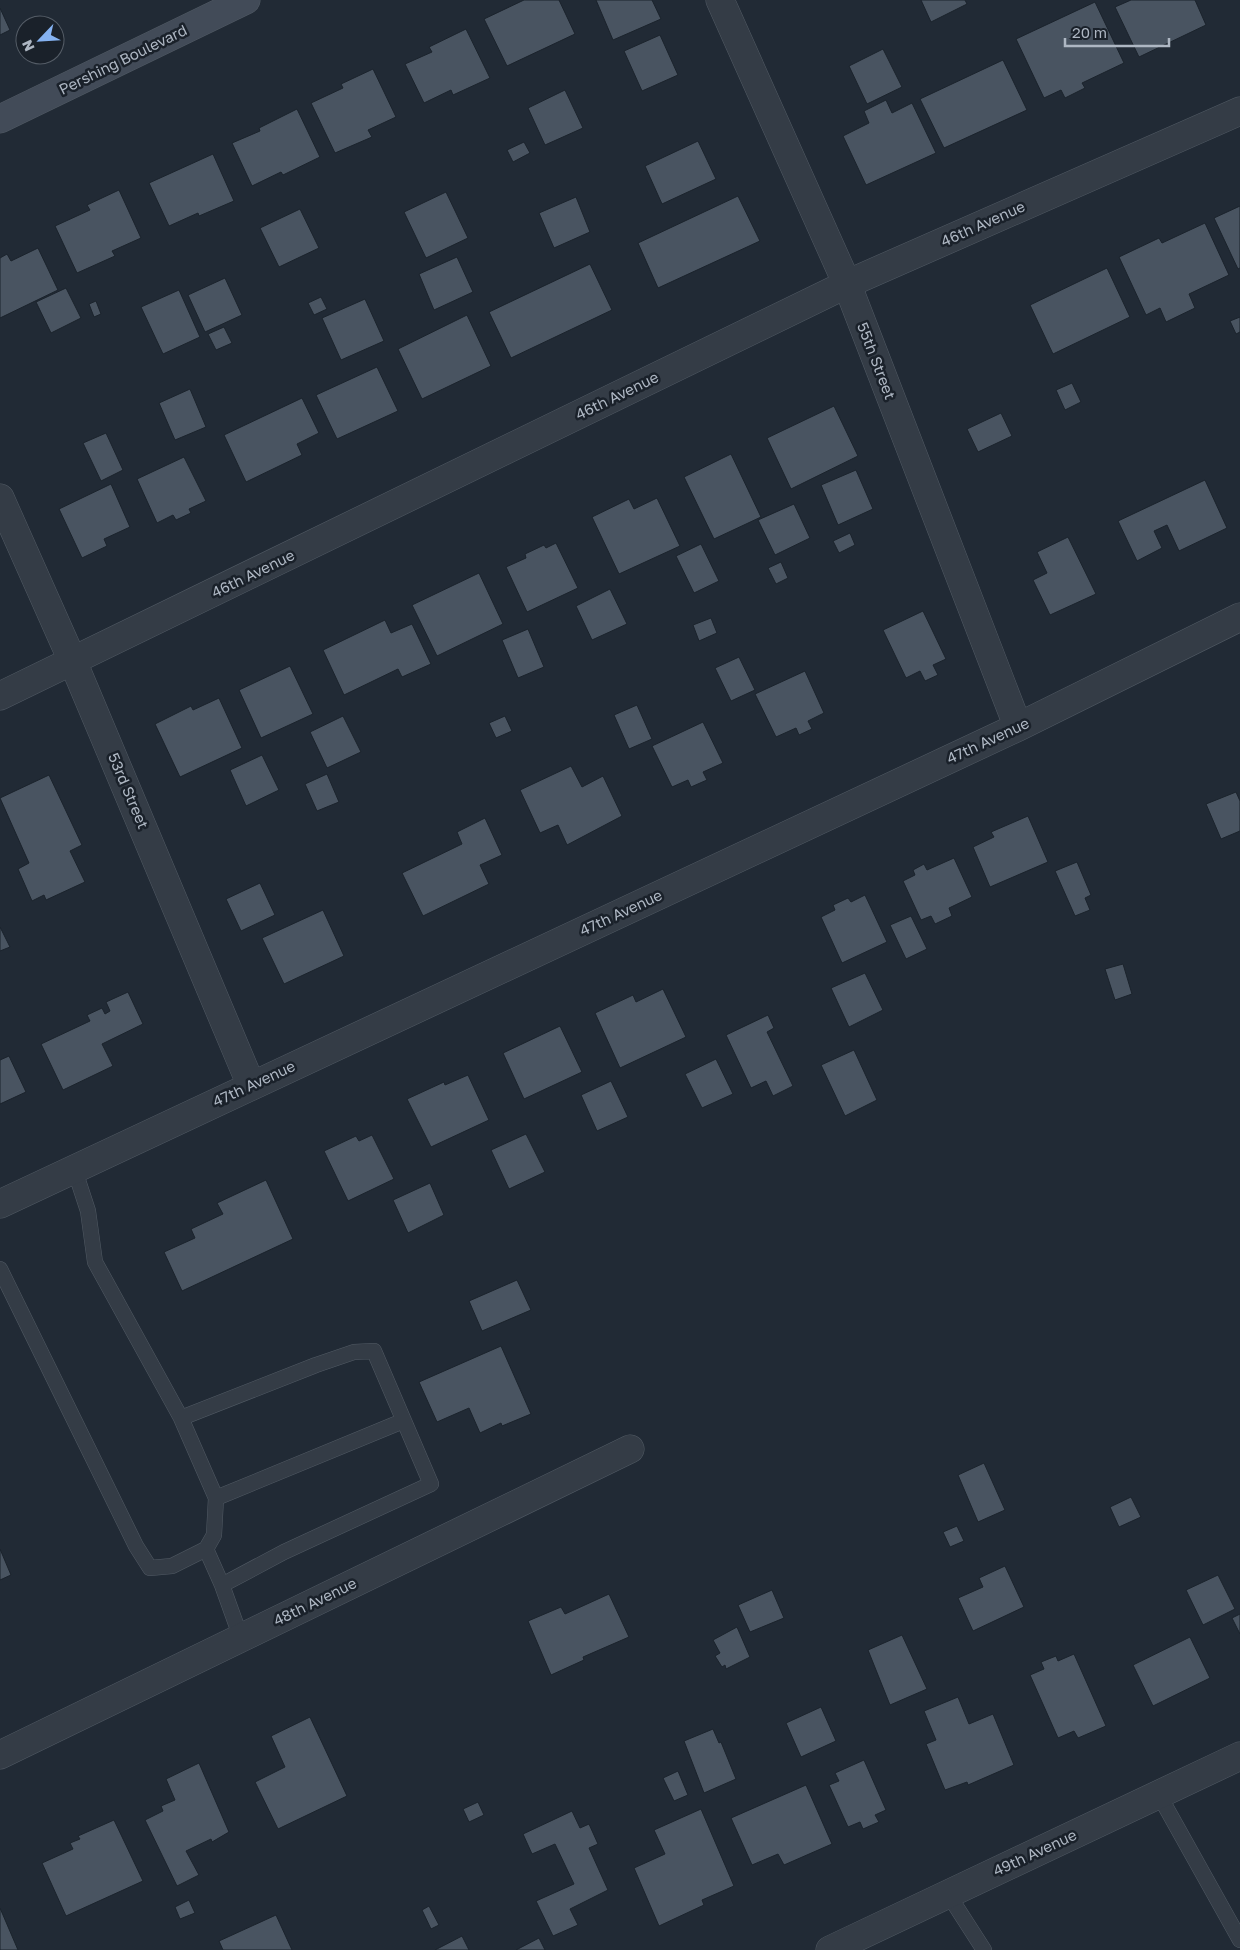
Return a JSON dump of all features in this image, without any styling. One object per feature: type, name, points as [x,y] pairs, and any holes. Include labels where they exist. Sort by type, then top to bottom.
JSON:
[{"type":"street","name":"Pershing Boulevard","points":[[0,119],[246,0]]},
{"type":"street","name":"55th Street","points":[[720,0],[847,284],[1018,727]]},
{"type":"street","name":"46th Avenue","points":[[0,696],[847,284],[1240,111]]},
{"type":"street","name":"53rd Street","points":[[0,498],[73,662],[251,1085]]},
{"type":"street","name":"47th Avenue","points":[[0,1204],[1018,727],[1240,617]]},
{"type":"street","name":"48th Avenue","points":[[0,1755],[630,1449]]},
{"type":"street","name":"49th Avenue","points":[[830,1950],[1240,1756]]},
{"type":"lane","points":[[0,1269],[136,1546],[150,1568],[172,1566],[206,1549],[214,1535],[216,1498],[181,1418],[95,1262],[88,1211],[74,1168]]},
{"type":"lane","points":[[181,1418],[354,1352],[374,1352],[431,1484],[284,1552],[222,1585]]},
{"type":"lane","points":[[216,1498],[403,1421]]},
{"type":"lane","points":[[206,1549],[222,1585],[241,1638]]},
{"type":"lane","points":[[1159,1795],[1240,1940]]},
{"type":"lane","points":[[948,1894],[984,1950]]},
{"type":"building","points":[[524,0],[559,0],[575,34],[507,66],[484,19]]},
{"type":"building","points":[[596,0],[652,0],[661,19],[613,40]]},
{"type":"building","points":[[921,0],[965,0],[967,4],[931,22]]},
{"type":"building","points":[[1131,0],[1195,0],[1206,25],[1139,57],[1115,7]]},
{"type":"building","points":[[1095,2],[1124,63],[1082,83],[1085,88],[1065,98],[1061,90],[1044,98],[1016,39]]},
{"type":"building","points":[[0,8],[10,30],[0,35]]},
{"type":"building","points":[[466,29],[490,78],[453,95],[451,90],[424,103],[405,64],[432,52],[429,47]]},
{"type":"building","points":[[660,35],[678,75],[642,91],[624,51]]},
{"type":"building","points":[[883,49],[902,87],[867,104],[849,66]]},
{"type":"building","points":[[1003,60],[1027,110],[944,148],[920,99]]},
{"type":"building","points":[[373,69],[396,117],[368,130],[372,137],[335,153],[311,103],[343,88],[341,84]]},
{"type":"building","points":[[565,90],[583,128],[545,145],[528,108]]},
{"type":"building","points":[[886,100],[892,113],[912,103],[936,153],[866,185],[843,136],[869,123],[864,111]]},
{"type":"building","points":[[297,109],[320,157],[283,175],[281,172],[252,186],[232,143],[260,131],[259,128]]},
{"type":"building","points":[[698,141],[716,179],[662,204],[645,166]]},
{"type":"building","points":[[524,142],[530,153],[513,162],[507,150]]},
{"type":"building","points":[[213,154],[234,201],[199,216],[198,213],[169,226],[149,183]]},
{"type":"building","points":[[119,190],[141,238],[112,251],[115,256],[77,273],[55,226],[90,210],[87,205]]},
{"type":"building","points":[[446,192],[468,238],[426,258],[404,212]]},
{"type":"building","points":[[738,196],[760,241],[658,288],[638,243]]},
{"type":"building","points":[[576,197],[590,232],[554,248],[539,213]]},
{"type":"building","points":[[1240,206],[1240,268],[1238,269],[1214,218]]},
{"type":"building","points":[[300,209],[319,248],[279,267],[260,228]]},
{"type":"building","points":[[1205,223],[1229,275],[1189,294],[1195,308],[1166,322],[1160,308],[1146,315],[1119,257],[1159,238],[1162,243]]},
{"type":"building","points":[[38,248],[58,290],[0,318],[0,258],[7,254],[11,261]]},
{"type":"building","points":[[457,257],[473,292],[434,310],[419,274]]},
{"type":"building","points":[[590,264],[612,310],[511,358],[489,312]]},
{"type":"building","points":[[1107,268],[1130,317],[1053,354],[1030,305]]},
{"type":"building","points":[[225,278],[242,315],[205,332],[188,295]]},
{"type":"building","points":[[66,288],[81,318],[51,333],[36,302]]},
{"type":"building","points":[[179,290],[200,337],[163,354],[141,307]]},
{"type":"building","points":[[321,297],[327,309],[314,315],[308,303]]},
{"type":"building","points":[[365,299],[384,341],[341,360],[322,318]]},
{"type":"building","points":[[96,301],[101,314],[94,317],[89,304]]},
{"type":"building","points":[[467,315],[491,366],[422,399],[398,349]]},
{"type":"building","points":[[1240,317],[1240,332],[1236,334],[1230,321]]},
{"type":"building","points":[[224,327],[232,343],[216,350],[208,334]]},
{"type":"building","points":[[377,367],[398,411],[337,439],[316,395]]},
{"type":"building","points":[[1072,383],[1081,402],[1065,410],[1056,390]]},
{"type":"building","points":[[190,389],[206,427],[175,440],[159,403]]},
{"type":"building","points":[[302,398],[319,433],[297,444],[302,455],[246,482],[224,435]]},
{"type":"building","points":[[834,406],[858,456],[791,489],[767,438]]},
{"type":"building","points":[[1001,413],[1012,436],[978,452],[967,429]]},
{"type":"building","points":[[106,433],[123,470],[101,481],[83,443]]},
{"type":"building","points":[[731,454],[761,517],[714,539],[684,477]]},
{"type":"building","points":[[184,457],[206,501],[189,509],[191,513],[176,520],[173,515],[157,523],[137,479]]},
{"type":"building","points":[[856,470],[873,509],[838,525],[821,485]]},
{"type":"building","points":[[1205,480],[1227,528],[1179,551],[1167,525],[1154,531],[1162,548],[1137,561],[1118,521]]},
{"type":"building","points":[[111,484],[130,527],[104,539],[107,546],[82,558],[59,509]]},
{"type":"building","points":[[657,498],[680,546],[619,574],[592,517],[629,499],[634,509]]},
{"type":"building","points":[[794,504],[810,538],[775,555],[758,520]]},
{"type":"building","points":[[850,533],[855,545],[839,553],[833,541]]},
{"type":"building","points":[[1068,537],[1096,594],[1050,615],[1033,580],[1047,573],[1037,552]]},
{"type":"building","points":[[556,543],[578,588],[527,612],[506,567],[526,558],[525,554],[544,545],[546,548]]},
{"type":"building","points":[[701,544],[719,581],[694,593],[676,556]]},
{"type":"building","points":[[781,562],[788,578],[776,584],[768,568]]},
{"type":"building","points":[[479,573],[503,624],[437,656],[412,605]]},
{"type":"building","points":[[610,589],[627,624],[592,640],[576,606]]},
{"type":"building","points":[[923,611],[946,659],[933,665],[938,675],[925,681],[920,671],[906,678],[883,630]]},
{"type":"building","points":[[711,618],[717,633],[699,641],[693,625]]},
{"type":"building","points":[[385,620],[391,633],[412,624],[431,664],[402,677],[398,669],[344,695],[323,650]]},
{"type":"building","points":[[528,629],[544,667],[518,678],[502,640]]},
{"type":"building","points":[[739,657],[755,690],[731,701],[715,668]]},
{"type":"building","points":[[290,666],[313,714],[261,738],[239,690]]},
{"type":"building","points":[[805,671],[824,713],[808,721],[812,729],[799,735],[796,728],[776,737],[755,694]]},
{"type":"building","points":[[219,698],[242,748],[180,777],[155,724],[191,706],[193,710]]},
{"type":"building","points":[[637,705],[652,739],[629,749],[614,715]]},
{"type":"building","points":[[343,716],[361,752],[327,768],[310,732]]},
{"type":"building","points":[[505,716],[512,731],[496,738],[489,723]]},
{"type":"building","points":[[703,722],[723,763],[703,772],[707,780],[691,787],[688,780],[672,787],[652,746]]},
{"type":"building","points":[[262,755],[279,790],[246,806],[230,770]]},
{"type":"building","points":[[571,766],[582,787],[603,776],[622,816],[567,845],[558,825],[540,833],[520,790]]},
{"type":"building","points":[[327,774],[339,802],[317,811],[305,784]]},
{"type":"building","points":[[49,775],[82,845],[70,851],[85,882],[46,900],[44,895],[32,901],[18,869],[29,863],[0,798]]},
{"type":"building","points":[[1236,792],[1240,801],[1240,831],[1221,839],[1206,804]]},
{"type":"building","points":[[1028,816],[1048,862],[990,887],[973,847],[994,837],[991,832]]},
{"type":"building","points":[[485,818],[502,855],[480,865],[489,884],[423,916],[402,873],[462,844],[457,832]]},
{"type":"building","points":[[954,858],[972,897],[949,908],[952,916],[935,924],[931,916],[921,920],[903,881],[915,875],[913,870],[924,864],[927,870]]},
{"type":"building","points":[[1077,862],[1091,895],[1085,898],[1090,910],[1075,916],[1055,871]]},
{"type":"building","points":[[260,883],[275,915],[241,931],[226,899]]},
{"type":"building","points":[[865,895],[887,942],[842,963],[821,917],[835,910],[833,905],[848,898],[851,902]]},
{"type":"building","points":[[323,910],[344,956],[284,984],[262,938]]},
{"type":"building","points":[[911,916],[927,949],[906,959],[890,925]]},
{"type":"building","points":[[0,927],[10,947],[0,951]]},
{"type":"building","points":[[1123,964],[1132,994],[1115,1000],[1105,969]]},
{"type":"building","points":[[865,973],[883,1010],[849,1027],[831,988]]},
{"type":"building","points":[[663,989],[686,1037],[620,1068],[595,1013],[633,995],[636,1002]]},
{"type":"building","points":[[128,992],[143,1024],[102,1044],[113,1066],[63,1090],[41,1044],[90,1021],[87,1015],[102,1008],[105,1014],[110,1011],[106,1002]]},
{"type":"building","points":[[768,1015],[774,1028],[767,1032],[793,1086],[773,1096],[766,1081],[751,1088],[726,1035]]},
{"type":"building","points":[[560,1026],[582,1072],[524,1099],[503,1053]]},
{"type":"building","points":[[854,1050],[877,1100],[845,1116],[821,1065]]},
{"type":"building","points":[[9,1056],[26,1092],[0,1104],[0,1060]]},
{"type":"building","points":[[716,1059],[733,1094],[702,1108],[685,1074]]},
{"type":"building","points":[[468,1075],[489,1120],[431,1147],[407,1099],[444,1082],[445,1085]]},
{"type":"building","points":[[611,1081],[628,1117],[597,1131],[581,1095]]},
{"type":"building","points":[[526,1134],[545,1172],[509,1189],[491,1150]]},
{"type":"building","points":[[372,1135],[394,1179],[348,1201],[324,1151],[356,1136],[359,1141]]},
{"type":"building","points":[[266,1180],[293,1239],[182,1291],[164,1252],[195,1238],[191,1229],[223,1214],[217,1203]]},
{"type":"building","points":[[430,1183],[444,1215],[408,1233],[393,1200]]},
{"type":"building","points":[[517,1280],[531,1310],[482,1331],[469,1301]]},
{"type":"building","points":[[501,1346],[531,1414],[502,1426],[501,1423],[480,1433],[469,1408],[437,1422],[419,1382]]},
{"type":"building","points":[[984,1463],[1005,1510],[978,1522],[958,1475]]},
{"type":"building","points":[[1131,1497],[1141,1517],[1119,1527],[1110,1507]]},
{"type":"building","points":[[957,1526],[964,1541],[950,1547],[943,1532]]},
{"type":"building","points":[[0,1549],[11,1575],[0,1580]]},
{"type":"building","points":[[1005,1566],[1024,1607],[973,1631],[958,1598],[983,1587],[979,1578]]},
{"type":"building","points":[[1218,1575],[1235,1609],[1203,1625],[1186,1590]]},
{"type":"building","points":[[772,1590],[784,1618],[750,1632],[738,1605]]},
{"type":"building","points":[[609,1594],[629,1637],[583,1657],[584,1660],[551,1675],[528,1621],[561,1607],[565,1614]]},
{"type":"building","points":[[1240,1614],[1240,1634],[1232,1618]]},
{"type":"building","points":[[737,1627],[750,1657],[726,1669],[725,1665],[722,1667],[715,1656],[720,1653],[713,1640]]},
{"type":"building","points":[[902,1635],[927,1689],[890,1705],[868,1650]]},
{"type":"building","points":[[1190,1637],[1210,1678],[1153,1706],[1133,1665]]},
{"type":"building","points":[[1074,1654],[1106,1726],[1078,1738],[1074,1731],[1058,1738],[1030,1675],[1044,1669],[1041,1662],[1056,1656],[1058,1661]]},
{"type":"building","points":[[958,1697],[969,1724],[993,1714],[1014,1765],[968,1785],[967,1782],[945,1790],[926,1744],[936,1740],[924,1711]]},
{"type":"building","points":[[821,1707],[836,1741],[801,1757],[786,1723]]},
{"type":"building","points":[[310,1717],[347,1796],[278,1829],[255,1782],[285,1767],[271,1736]]},
{"type":"building","points":[[713,1729],[719,1743],[721,1742],[736,1779],[704,1793],[684,1741]]},
{"type":"building","points":[[864,1760],[886,1810],[875,1815],[879,1822],[863,1829],[860,1822],[848,1827],[829,1785],[839,1781],[835,1773]]},
{"type":"building","points":[[199,1763],[229,1832],[212,1842],[211,1839],[186,1851],[199,1875],[177,1886],[145,1820],[163,1811],[161,1806],[175,1800],[166,1779]]},
{"type":"building","points":[[678,1771],[688,1795],[674,1801],[663,1778]]},
{"type":"building","points":[[806,1785],[832,1844],[784,1865],[778,1854],[752,1865],[731,1818]]},
{"type":"building","points":[[478,1802],[484,1815],[469,1822],[463,1809]]},
{"type":"building","points":[[701,1809],[734,1886],[702,1900],[704,1905],[659,1926],[634,1868],[665,1854],[654,1830]]},
{"type":"building","points":[[572,1811],[580,1828],[589,1824],[598,1844],[589,1848],[608,1890],[570,1909],[578,1925],[553,1936],[536,1901],[574,1884],[555,1844],[532,1854],[523,1834]]},
{"type":"building","points":[[114,1820],[143,1881],[66,1916],[42,1863],[73,1849],[70,1843],[80,1839],[78,1836]]},
{"type":"building","points":[[189,1900],[195,1913],[180,1919],[175,1907]]},
{"type":"building","points":[[429,1906],[439,1925],[431,1929],[422,1910]]},
{"type":"building","points":[[0,1908],[18,1950],[0,1950]]},
{"type":"building","points":[[276,1915],[292,1950],[223,1950],[219,1941]]},
{"type":"building","points":[[462,1936],[469,1950],[435,1950]]},
{"type":"building","points":[[539,1938],[545,1950],[516,1950]]}]
